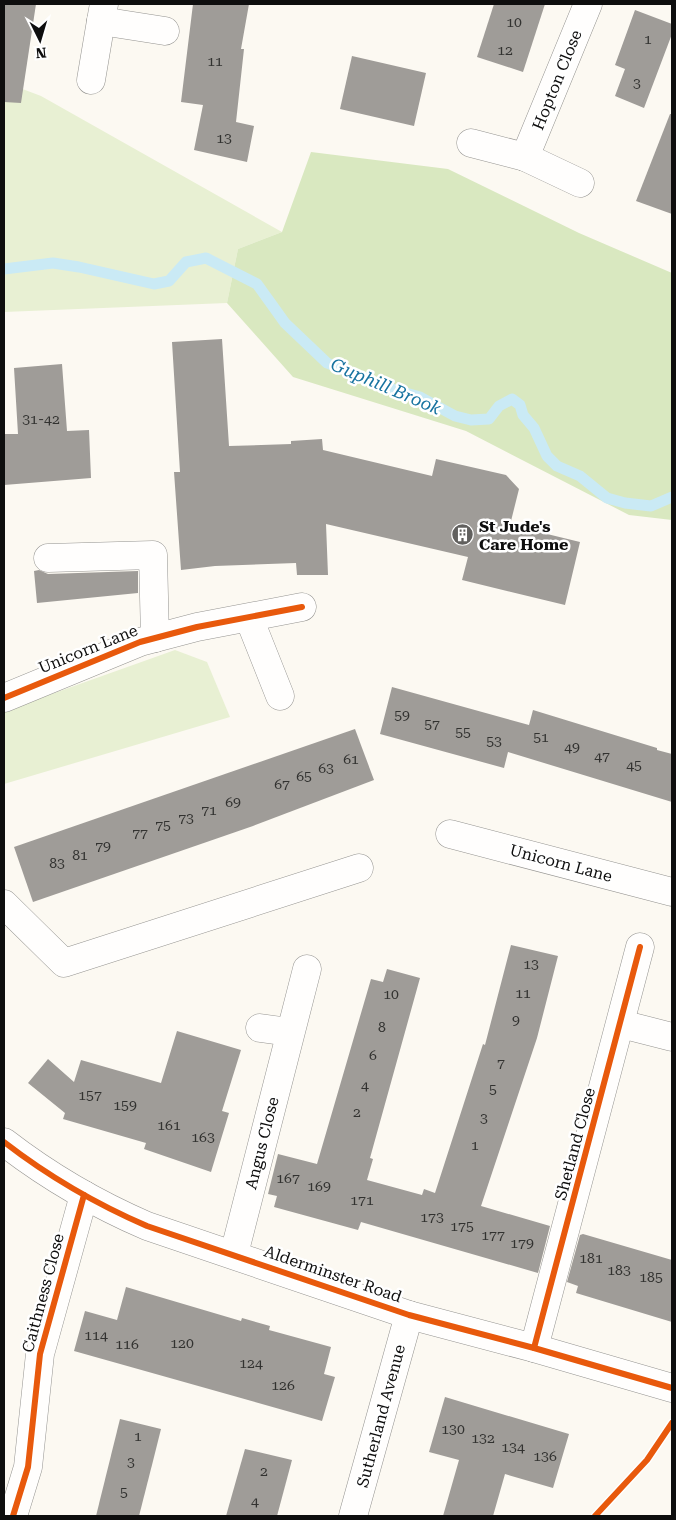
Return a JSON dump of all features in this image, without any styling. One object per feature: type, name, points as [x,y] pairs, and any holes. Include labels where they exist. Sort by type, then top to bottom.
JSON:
[{"type":"street","name":"Hopton Close","points":[[525,157],[588,4]]},
{"type":"street","points":[[91,80],[102,12],[165,32]]},
{"type":"street","points":[[471,143],[525,157],[580,183]]},
{"type":"street","points":[[48,558],[153,555],[155,638]]},
{"type":"street","name":"Unicorn Lane","points":[[4,698],[140,642],[197,627],[302,607]]},
{"type":"street","points":[[249,618],[280,696]]},
{"type":"street","name":"Unicorn Lane","points":[[450,834],[672,892]]},
{"type":"street","points":[[4,904],[64,963],[359,868]]},
{"type":"street","name":"Shetland Close","points":[[534,1348],[640,947]]},
{"type":"street","name":"Angus Close","points":[[234,1254],[289,1032],[307,969]]},
{"type":"street","points":[[621,1024],[672,1037]]},
{"type":"street","points":[[260,1028],[289,1032]]},
{"type":"street","name":"Alderminster Road","points":[[4,1142],[52,1177],[147,1226],[234,1254],[408,1315],[534,1348],[672,1388]]},
{"type":"street","name":"Caithness Close","points":[[13,1516],[28,1466],[40,1354],[84,1195]]},
{"type":"street","name":"Sutherland Avenue","points":[[353,1516],[408,1315]]},
{"type":"green space","points":[[4,82],[41,96],[282,232],[238,249],[227,303],[4,312]]},
{"type":"green space","points":[[311,152],[448,169],[579,233],[672,273],[672,520],[629,515],[466,431],[293,377],[227,303],[238,249],[282,232]]},
{"type":"green space","points":[[175,650],[207,662],[230,717],[4,784],[4,711]]},
{"type":"building","points":[[4,4],[36,4],[21,103],[4,102]]},
{"type":"building","points":[[193,4],[249,4],[241,49],[244,49],[236,122],[254,126],[247,162],[194,150],[203,105],[181,102]]},
{"type":"building","points":[[494,4],[545,4],[523,72],[477,57]]},
{"type":"building","points":[[635,10],[672,24],[672,34],[644,108],[615,96],[625,69],[615,65]]},
{"type":"building","points":[[352,56],[426,73],[414,126],[340,109]]},
{"type":"building","points":[[670,114],[672,114],[672,214],[636,201]]},
{"type":"building","points":[[222,339],[229,446],[291,444],[291,441],[322,439],[323,450],[432,476],[436,459],[506,475],[519,489],[510,525],[580,542],[565,605],[462,580],[468,557],[326,524],[328,575],[297,575],[296,563],[215,566],[181,570],[174,472],[180,472],[172,342]]},
{"type":"building","points":[[62,364],[67,431],[89,430],[91,478],[4,485],[4,434],[18,434],[14,368]]},
{"type":"building","points":[[39,570],[48,574],[138,571],[138,593],[37,603],[34,571]]},
{"type":"building","points":[[392,687],[529,725],[533,710],[672,754],[672,802],[508,752],[504,768],[380,734]]},
{"type":"building","points":[[355,729],[374,780],[253,826],[33,902],[14,847]]},
{"type":"building","points":[[511,945],[558,956],[537,1038],[481,1206],[550,1226],[538,1273],[361,1222],[358,1230],[274,1207],[277,1196],[268,1194],[278,1154],[317,1164],[371,979],[383,982],[387,969],[420,978],[370,1158],[373,1159],[367,1180],[422,1195],[424,1189],[435,1193],[483,1044],[485,1045]]},
{"type":"building","points":[[177,1031],[241,1050],[222,1111],[229,1113],[211,1172],[144,1149],[146,1143],[63,1119],[65,1113],[28,1083],[48,1059],[74,1082],[81,1060],[161,1083]]},
{"type":"building","points":[[583,1234],[672,1260],[672,1322],[576,1293],[578,1286],[567,1282],[580,1235]]},
{"type":"building","points":[[126,1287],[241,1321],[242,1318],[270,1326],[269,1330],[331,1347],[324,1374],[335,1377],[322,1421],[74,1351],[85,1311],[117,1320]]},
{"type":"building","points":[[445,1397],[569,1434],[553,1488],[505,1474],[493,1516],[443,1516],[459,1460],[429,1452]]},
{"type":"building","points":[[120,1419],[161,1429],[139,1516],[96,1516]]},
{"type":"building","points":[[245,1449],[292,1460],[277,1516],[226,1516]]},
{"type":"waterway","name":"Guphill Brook","points":[[4,269],[53,263],[154,284],[169,281],[186,262],[206,258],[257,284],[285,323],[327,363],[395,390],[420,397],[455,416],[471,420],[489,419],[499,406],[512,399],[520,405],[523,415],[534,428],[547,456],[557,466],[580,476],[607,498],[625,503],[651,506],[672,497]]},
{"type":"cycle path","points":[[4,698],[140,642],[197,627],[302,607]]},
{"type":"cycle path","points":[[534,1348],[640,947]]},
{"type":"cycle path","points":[[4,1142],[73,1188],[147,1226],[409,1315],[534,1348],[672,1388]]},
{"type":"cycle path","points":[[13,1516],[28,1467],[40,1354],[84,1195]]},
{"type":"cycle path","points":[[595,1516],[647,1460],[672,1423]]},
{"type":"place","name":"St Jude's Care Home","points":[[463,535]]}]
